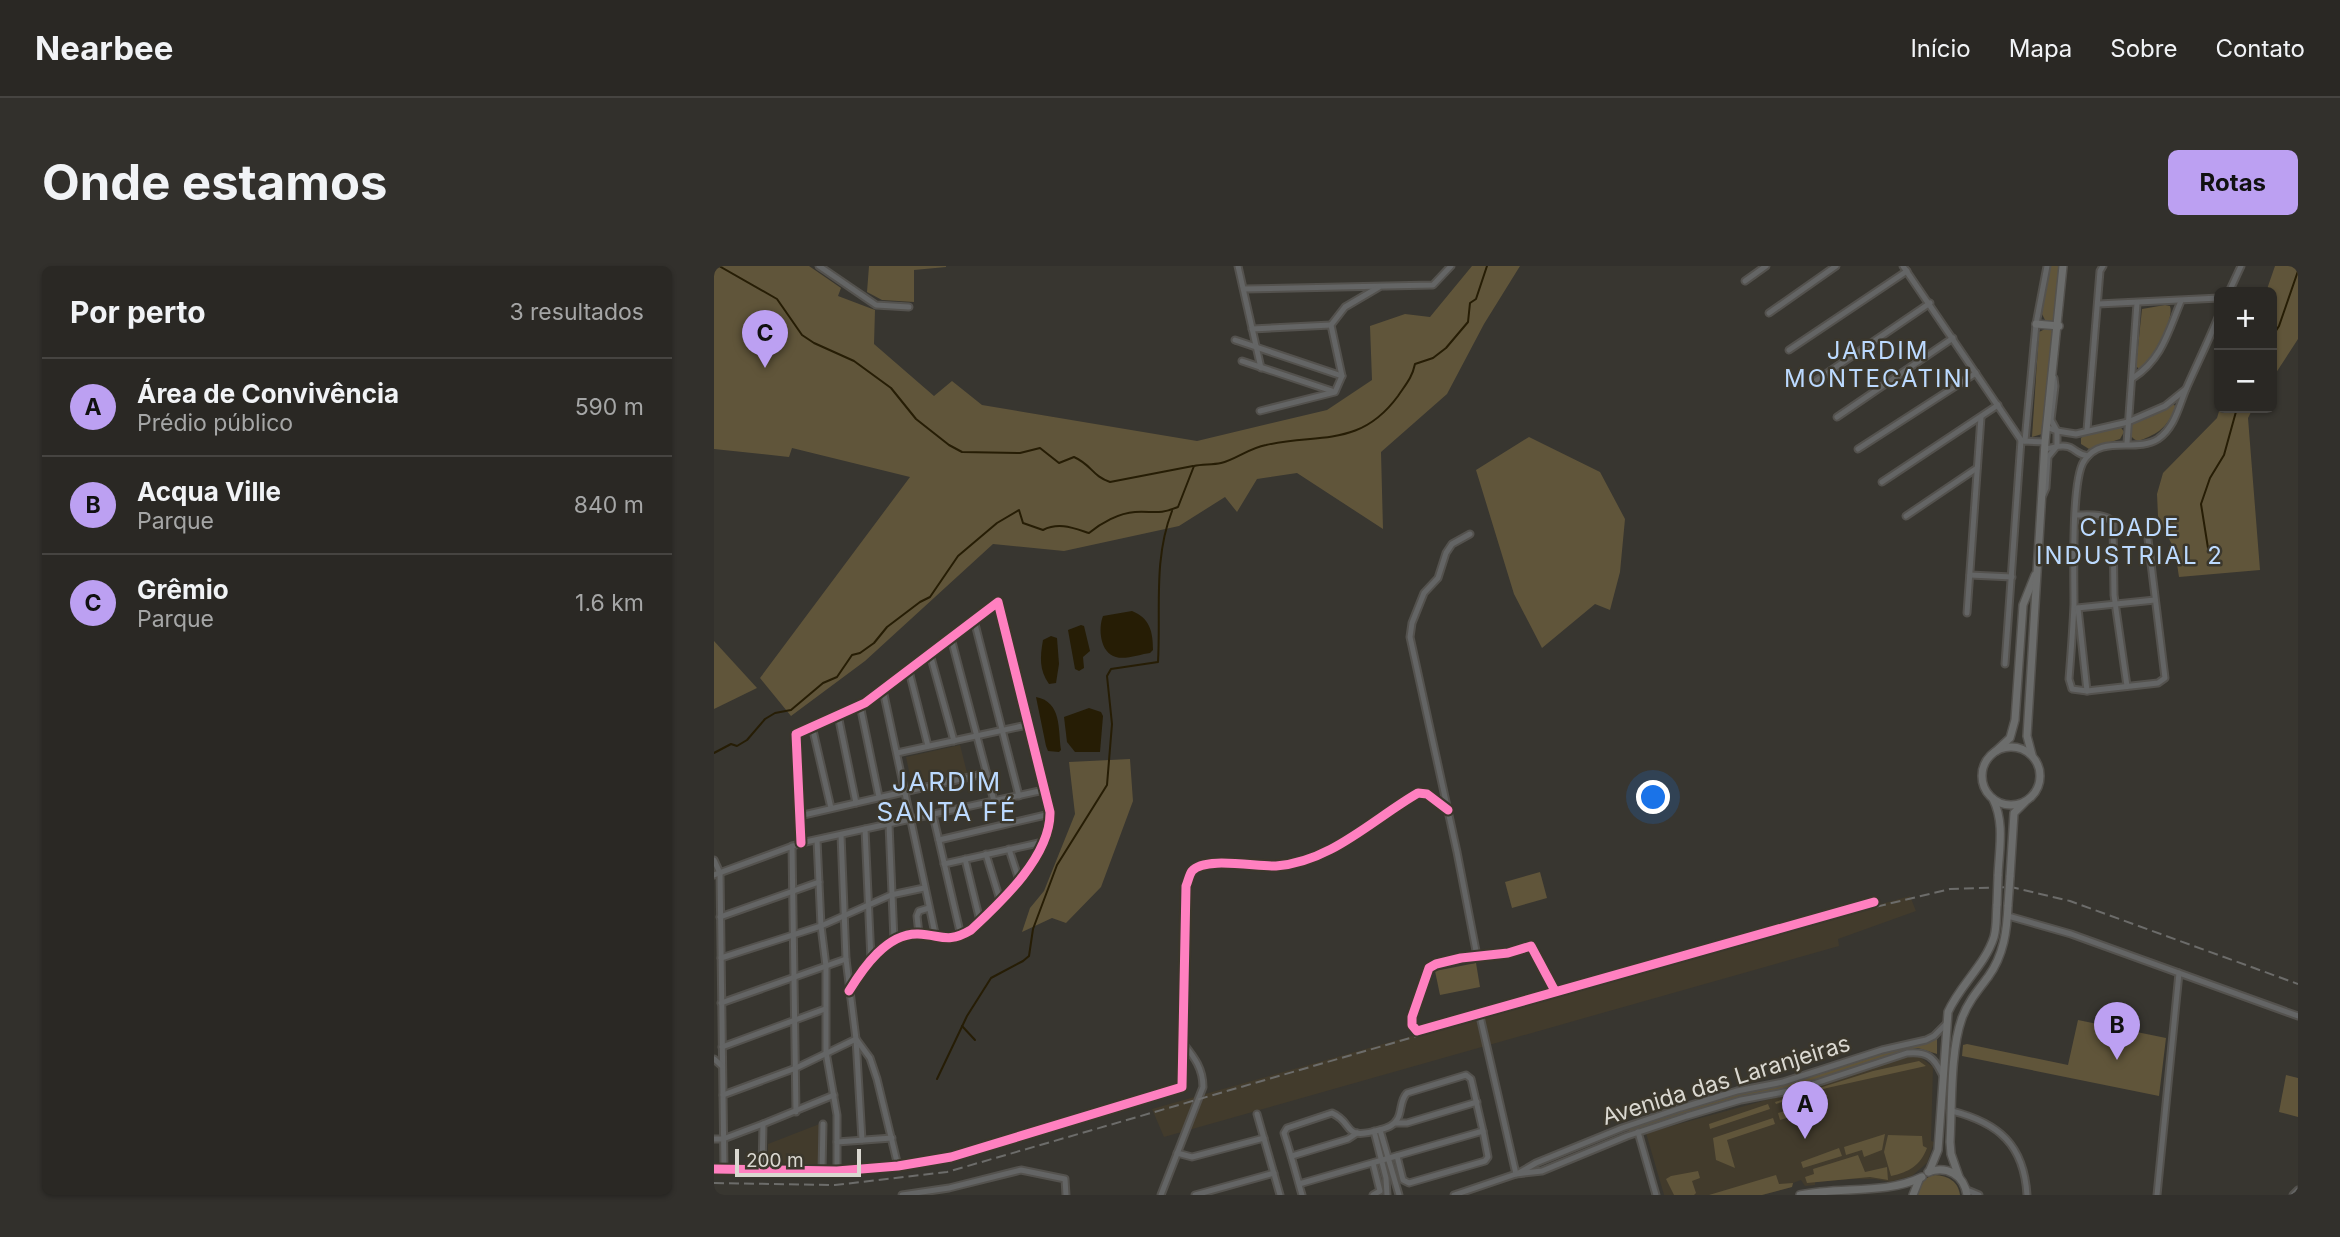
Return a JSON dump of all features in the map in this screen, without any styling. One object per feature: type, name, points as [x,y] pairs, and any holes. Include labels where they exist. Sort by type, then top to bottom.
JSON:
[{"type":"main road","points":[[1967,1193],[1951,1154],[1959,1028],[1970,1001],[1997,961],[2007,930],[2014,813],[2035,791],[2039,782],[2037,763],[2027,736],[2046,427],[2059,326],[2063,266]]},
{"type":"main road","points":[[2036,324],[2059,326]]},
{"type":"main road","points":[[1913,1195],[1915,1187],[1938,1150],[1946,1024],[1954,998],[1989,948],[1995,930],[2001,823],[1999,811],[1986,790],[1982,774],[1984,765],[2010,738],[2013,729],[2023,605],[2037,568]]},
{"type":"main road","points":[[1996,751],[2014,747],[2032,755]]},
{"type":"main road","points":[[1993,798],[2011,804],[2027,799]]},
{"type":"main road","points":[[1800,1195],[1821,1190],[1897,1187],[1925,1174],[1942,1170],[1959,1177]]},
{"type":"street","points":[[819,266],[876,306],[909,307]]},
{"type":"street","points":[[1238,266],[1261,368]]},
{"type":"street","points":[[1244,289],[1433,285],[1451,266]]},
{"type":"street","points":[[1745,281],[1766,266]]},
{"type":"street","points":[[1769,313],[1836,266]]},
{"type":"street","points":[[2006,664],[2023,441],[2036,324],[2047,266]]},
{"type":"street","points":[[2087,430],[2100,271],[2103,266]]},
{"type":"street","points":[[2232,287],[2241,266]]},
{"type":"street","points":[[1789,350],[1905,269],[2023,441],[2072,448],[2080,455],[2088,456],[2107,446],[2141,444],[2158,439],[2171,426],[2214,326]]},
{"type":"street","points":[[1252,329],[1331,325],[1345,307],[1381,285]]},
{"type":"street","points":[[1356,286],[1357,299]]},
{"type":"street","points":[[2098,304],[2214,298]]},
{"type":"street","points":[[2133,379],[2157,357],[2181,300]]},
{"type":"street","points":[[1814,382],[1930,303]]},
{"type":"street","points":[[2127,443],[2137,303]]},
{"type":"street","points":[[1331,325],[1342,376],[1335,392]]},
{"type":"street","points":[[1837,417],[1953,338]]},
{"type":"street","points":[[1235,340],[1342,376]]},
{"type":"street","points":[[1242,361],[1335,392]]},
{"type":"street","points":[[2041,498],[2046,488],[2048,457],[2057,446],[2057,431],[2051,419],[2055,386],[2052,371]]},
{"type":"street","points":[[1858,449],[1976,373]]},
{"type":"street","points":[[2046,427],[2076,433],[2128,422],[2152,413],[2186,389]]},
{"type":"street","points":[[1260,411],[1335,392]]},
{"type":"street","points":[[2173,400],[2180,406]]},
{"type":"street","points":[[1882,482],[1998,405]]},
{"type":"street","points":[[1967,613],[1981,417]]},
{"type":"street","points":[[2072,448],[2076,433]]},
{"type":"street","points":[[2088,456],[2079,474],[2076,515],[2076,608],[2070,685],[2076,690],[2158,683],[2165,678],[2148,539]]},
{"type":"street","points":[[1906,516],[1977,468]]},
{"type":"street","points":[[2076,515],[2111,518],[2113,522],[2116,604],[2127,686]]},
{"type":"street","points":[[1470,534],[1452,544],[1446,553],[1438,578],[1424,593],[1412,623],[1410,637],[1477,956]]},
{"type":"street","points":[[1970,575],[2012,577]]},
{"type":"street","points":[[2076,608],[2155,600]]},
{"type":"street","points":[[801,843],[796,734],[860,705],[883,690],[998,602],[1050,814],[1043,842],[1031,865],[1019,880],[980,921],[961,936],[943,940],[919,934],[894,940],[871,960],[849,991]]},
{"type":"street","points":[[2076,608],[2087,691]]},
{"type":"street","points":[[974,620],[1019,796]]},
{"type":"street","points":[[951,638],[994,801]]},
{"type":"street","points":[[930,654],[954,741]]},
{"type":"street","points":[[909,671],[928,746]]},
{"type":"street","points":[[883,690],[936,938]]},
{"type":"street","points":[[860,705],[879,797]]},
{"type":"street","points":[[838,715],[856,803]]},
{"type":"street","points":[[812,726],[831,808]]},
{"type":"street","points":[[897,753],[1027,726]]},
{"type":"street","points":[[799,816],[987,773]]},
{"type":"street","points":[[717,874],[801,843],[1044,790]]},
{"type":"street","points":[[714,1168],[838,1171],[898,1166],[951,1157],[1182,1087],[1186,886],[1193,870],[1206,863],[1277,866],[1320,856],[1418,793],[1427,794],[1448,810]]},
{"type":"street","points":[[939,840],[1050,814]]},
{"type":"street","points":[[933,815],[961,936]]},
{"type":"street","points":[[889,824],[894,940]]},
{"type":"street","points":[[865,830],[871,960]]},
{"type":"street","points":[[841,835],[846,959],[856,1038],[862,1140]]},
{"type":"street","points":[[817,840],[821,926],[827,966],[826,1052],[837,1115],[838,1171]]},
{"type":"street","points":[[944,864],[1043,842]]},
{"type":"street","points":[[792,846],[796,1112]]},
{"type":"street","points":[[1009,849],[1019,880]]},
{"type":"street","points":[[986,854],[1000,900]]},
{"type":"street","points":[[965,859],[980,921]]},
{"type":"street","points":[[714,860],[720,917],[724,1169]]},
{"type":"street","points":[[720,917],[819,882]]},
{"type":"street","points":[[721,958],[844,918],[891,895],[925,888]]},
{"type":"street","points":[[1555,991],[1531,946],[1508,953],[1436,964],[1429,968],[1412,1017],[1412,1025],[1417,1031],[1874,902]]},
{"type":"street","points":[[919,934],[917,916],[919,911],[929,908]]},
{"type":"street","points":[[2008,916],[2071,934],[2298,1016]]},
{"type":"street","points":[[2007,930],[2020,919]]},
{"type":"street","points":[[722,1003],[846,959]]},
{"type":"street","points":[[2157,1195],[2179,973]]},
{"type":"street","points":[[722,1046],[825,1009]]},
{"type":"street","points":[[1479,1012],[1516,1174]]},
{"type":"street","name":"Avenida das Laranjeiras","points":[[1454,1195],[1516,1174],[1536,1163],[1622,1128],[1737,1091],[1783,1082],[1882,1050],[1926,1040],[1946,1024]]},
{"type":"street","points":[[856,1038],[874,1068],[898,1166]]},
{"type":"street","points":[[723,1096],[796,1068],[856,1038]]},
{"type":"street","points":[[1161,1195],[1203,1087],[1203,1074],[1197,1060],[1183,1042]]},
{"type":"street","name":"Avenida das Laranjeiras","points":[[1516,1174],[1542,1171],[1638,1132],[1741,1100],[1795,1090],[1907,1053],[1929,1055],[1935,1059],[1943,1076]]},
{"type":"street","points":[[714,1059],[722,1066]]},
{"type":"street","points":[[1395,1123],[1403,1097],[1407,1093],[1466,1075],[1471,1079],[1488,1157],[1485,1161],[1409,1183],[1404,1182],[1396,1156]]},
{"type":"street","points":[[714,1139],[723,1139],[834,1095]]},
{"type":"street","points":[[1292,1156],[1348,1139],[1357,1133],[1377,1131],[1395,1123],[1477,1102]]},
{"type":"street","points":[[1952,1111],[1993,1128],[2012,1144],[2023,1167],[2027,1195]]},
{"type":"street","points":[[1302,1195],[1284,1133],[1287,1128],[1332,1113],[1336,1114],[1348,1129],[1357,1133]]},
{"type":"street","points":[[1256,1114],[1280,1195]]},
{"type":"street","points":[[762,1170],[763,1124]]},
{"type":"street","points":[[822,1170],[823,1125]]},
{"type":"street","points":[[1377,1131],[1390,1177],[1399,1195]]},
{"type":"street","points":[[1299,1184],[1483,1131]]},
{"type":"street","points":[[1638,1132],[1656,1195]]},
{"type":"street","points":[[837,1142],[892,1138]]},
{"type":"street","points":[[1177,1153],[1192,1157],[1264,1138]]},
{"type":"street","points":[[1373,1163],[1384,1194]]},
{"type":"street","points":[[902,1195],[949,1188],[1021,1170],[1065,1178],[1066,1195]]},
{"type":"street","points":[[1195,1195],[1274,1173]]},
{"type":"street","points":[[1384,1194],[1390,1177]]},
{"type":"street","points":[[947,1195],[949,1188]]},
{"type":"street","points":[[2293,1195],[2298,1190]]},
{"type":"street","points":[[1967,1193],[1979,1195]]},
{"type":"street","points":[[1373,1195],[1384,1194]]},
{"type":"shaded area","points":[[714,266],[809,266],[841,288],[838,296],[875,310],[874,344],[934,396],[952,381],[982,405],[1197,441],[1327,410],[1372,380],[1370,326],[1405,314],[1430,317],[1472,266],[1520,266],[1484,324],[1447,394],[1381,452],[1383,529],[1297,473],[1257,479],[1237,512],[1225,497],[1179,526],[1064,551],[993,544],[865,661],[791,716],[760,678],[910,477],[792,448],[789,457],[714,449]]},
{"type":"shaded area","points":[[869,266],[946,267],[914,270],[914,302],[882,300],[867,292]]},
{"type":"shaded area","points":[[2049,266],[2061,266],[2055,320],[2051,323],[2046,322],[2042,314]]},
{"type":"shaded area","points":[[2275,266],[2298,266],[2298,339],[2277,371],[2277,287],[2268,287]]},
{"type":"shaded area","points":[[2170,306],[2171,312],[2166,330],[2150,358],[2139,369],[2136,366],[2142,309]]},
{"type":"shaded area","points":[[2055,329],[2052,371],[2042,434],[2032,437],[2039,332]]},
{"type":"shaded area","points":[[2172,404],[2176,406],[2161,429],[2139,440],[2131,436],[2132,423]]},
{"type":"shaded area","points":[[2218,413],[2250,413],[2248,418],[2260,570],[2179,577],[2175,551],[2158,516],[2157,494],[2163,473],[2217,418]]},
{"type":"shaded area","points":[[2120,426],[2124,432],[2120,439],[2089,449],[2081,444],[2081,438],[2085,434]]},
{"type":"shaded area","points":[[1529,437],[1600,472],[1625,519],[1620,572],[1610,610],[1595,604],[1542,648],[1514,594],[1476,470]]},
{"type":"shaded area","points":[[1132,611],[1147,622],[1153,650],[1124,658],[1111,655],[1102,640],[1103,616]]},
{"type":"shaded area","points":[[1084,626],[1090,651],[1083,657],[1084,668],[1079,671],[1075,669],[1068,630]]},
{"type":"shaded area","points":[[1051,636],[1057,638],[1059,664],[1056,683],[1049,684],[1043,674],[1041,658],[1043,640]]},
{"type":"shaded area","points":[[714,641],[757,688],[714,709]]},
{"type":"shaded area","points":[[1036,697],[1050,704],[1055,710],[1059,725],[1059,752],[1048,751]]},
{"type":"shaded area","points":[[1089,708],[1101,712],[1103,716],[1100,752],[1075,752],[1067,742],[1064,717]]},
{"type":"shaded area","points":[[960,745],[967,773],[912,785],[906,757]]},
{"type":"shaded area","points":[[1130,759],[1133,801],[1101,887],[1066,923],[1052,918],[1022,932],[1030,908],[1044,891],[1075,814],[1069,762]]},
{"type":"shaded area","points":[[1540,872],[1547,898],[1512,908],[1505,882]]},
{"type":"shaded area","points":[[1910,896],[1916,911],[1838,939],[1839,946],[1164,1137],[1152,1109]]},
{"type":"shaded area","points":[[1476,963],[1480,987],[1440,995],[1435,971]]},
{"type":"shaded area","points":[[2078,1020],[2166,1038],[2159,1096],[1962,1056],[1963,1045],[1967,1044],[2068,1065]]},
{"type":"shaded area","points":[[1937,1039],[1937,1054],[1918,1048],[1903,1051],[1794,1087],[1743,1097],[1631,1132],[1628,1130],[1737,1092],[1784,1085],[1866,1056]]},
{"type":"shaded area","points":[[1916,1054],[1933,1067],[1931,1141],[1934,1142],[1927,1163],[1912,1176],[1890,1182],[1853,1179],[1815,1182],[1815,1185],[1805,1186],[1801,1180],[1793,1183],[1792,1187],[1762,1195],[1664,1195],[1646,1133],[1781,1096]]},
{"type":"shaded area","points":[[1919,1061],[1926,1066],[1827,1088],[1776,1104],[1775,1102],[1873,1071]]},
{"type":"shaded area","points":[[2286,1075],[2298,1078],[2298,1117],[2279,1112]]},
{"type":"shaded area","points":[[1825,1099],[1827,1106],[1780,1120],[1778,1113]]},
{"type":"shaded area","points":[[1768,1104],[1770,1109],[1710,1129],[1709,1124]]},
{"type":"shaded area","points":[[1773,1118],[1775,1124],[1727,1140],[1735,1168],[1716,1160],[1713,1138]]},
{"type":"shaded area","points":[[822,1123],[820,1165],[768,1164],[768,1144]]},
{"type":"shaded area","points":[[1885,1134],[1882,1150],[1864,1157],[1862,1150],[1846,1155],[1844,1147]]},
{"type":"shaded area","points":[[1888,1135],[1922,1136],[1923,1146],[1927,1148],[1913,1167],[1891,1176],[1884,1152]]},
{"type":"shaded area","points":[[1839,1148],[1842,1156],[1803,1168],[1801,1162]]},
{"type":"shaded area","points":[[1858,1155],[1865,1172],[1887,1167],[1888,1180],[1870,1177],[1807,1183],[1805,1177],[1814,1174],[1813,1169]]},
{"type":"shaded area","points":[[1698,1171],[1700,1178],[1692,1181],[1696,1193],[1694,1195],[1674,1195],[1666,1179]]},
{"type":"shaded area","points":[[1776,1175],[1779,1184],[1793,1183],[1792,1187],[1762,1195],[1709,1195]]},
{"type":"shaded area","points":[[1935,1175],[1952,1180],[1960,1195],[1916,1195],[1922,1182]]},
{"type":"waterway","points":[[719,266],[777,299],[802,335],[854,361],[891,388],[916,419],[962,452],[1020,453],[1040,448],[1059,463],[1074,457],[1085,463],[1099,477],[1110,482],[1193,466]]},
{"type":"waterway","points":[[714,753],[731,744],[737,746],[747,740],[765,719],[775,713],[791,710],[823,683],[837,677],[852,655],[874,643],[887,627],[930,597],[958,556],[997,523],[1019,510],[1023,523],[1043,530],[1060,526],[1089,533],[1123,514],[1161,512],[1178,507],[1194,466],[1218,464],[1266,445],[1338,436],[1369,424],[1384,413],[1398,396],[1415,364],[1433,358],[1446,348],[1468,322],[1470,303],[1476,299],[1487,266]]},
{"type":"waterway","points":[[2277,329],[2298,271]]},
{"type":"waterway","points":[[2208,548],[2201,504],[2210,478],[2224,455],[2236,413]]},
{"type":"waterway","points":[[937,1079],[967,1016],[991,978],[1029,956],[1033,929],[1057,865],[1107,785],[1112,724],[1107,676],[1111,669],[1158,662],[1160,567],[1172,511]]},
{"type":"waterway","points":[[962,1026],[975,1040]]},
{"type":"railway","points":[[714,1183],[835,1185],[947,1172],[1801,925],[1950,889],[2011,887],[2070,901],[2298,984]]},
{"type":"cycle path","points":[[801,843],[796,734],[865,703],[998,602],[1050,812],[1042,845],[1022,877],[971,930],[950,938],[918,934],[896,939],[877,954],[849,991]]},
{"type":"cycle path","points":[[714,1169],[837,1171],[898,1166],[951,1157],[1182,1087],[1186,886],[1192,871],[1208,864],[1276,866],[1315,857],[1351,838],[1418,793],[1427,794],[1448,810]]},
{"type":"cycle path","points":[[1555,991],[1531,946],[1508,953],[1461,958],[1429,968],[1412,1017],[1412,1025],[1417,1031],[1874,902]]},
{"type":"place","name":"Grêmio","points":[[765,368]]},
{"type":"place","name":"Acqua Ville","points":[[2117,1060]]},
{"type":"place","name":"Área de Convivência","points":[[1805,1139]]},
{"type":"district","name":"JARDIM MONTECATINI","points":[[1878,365]]},
{"type":"district","name":"CIDADE INDUSTRIAL 2","points":[[2130,542]]},
{"type":"district","name":"JARDIM SANTA FÉ","points":[[947,797]]}]
